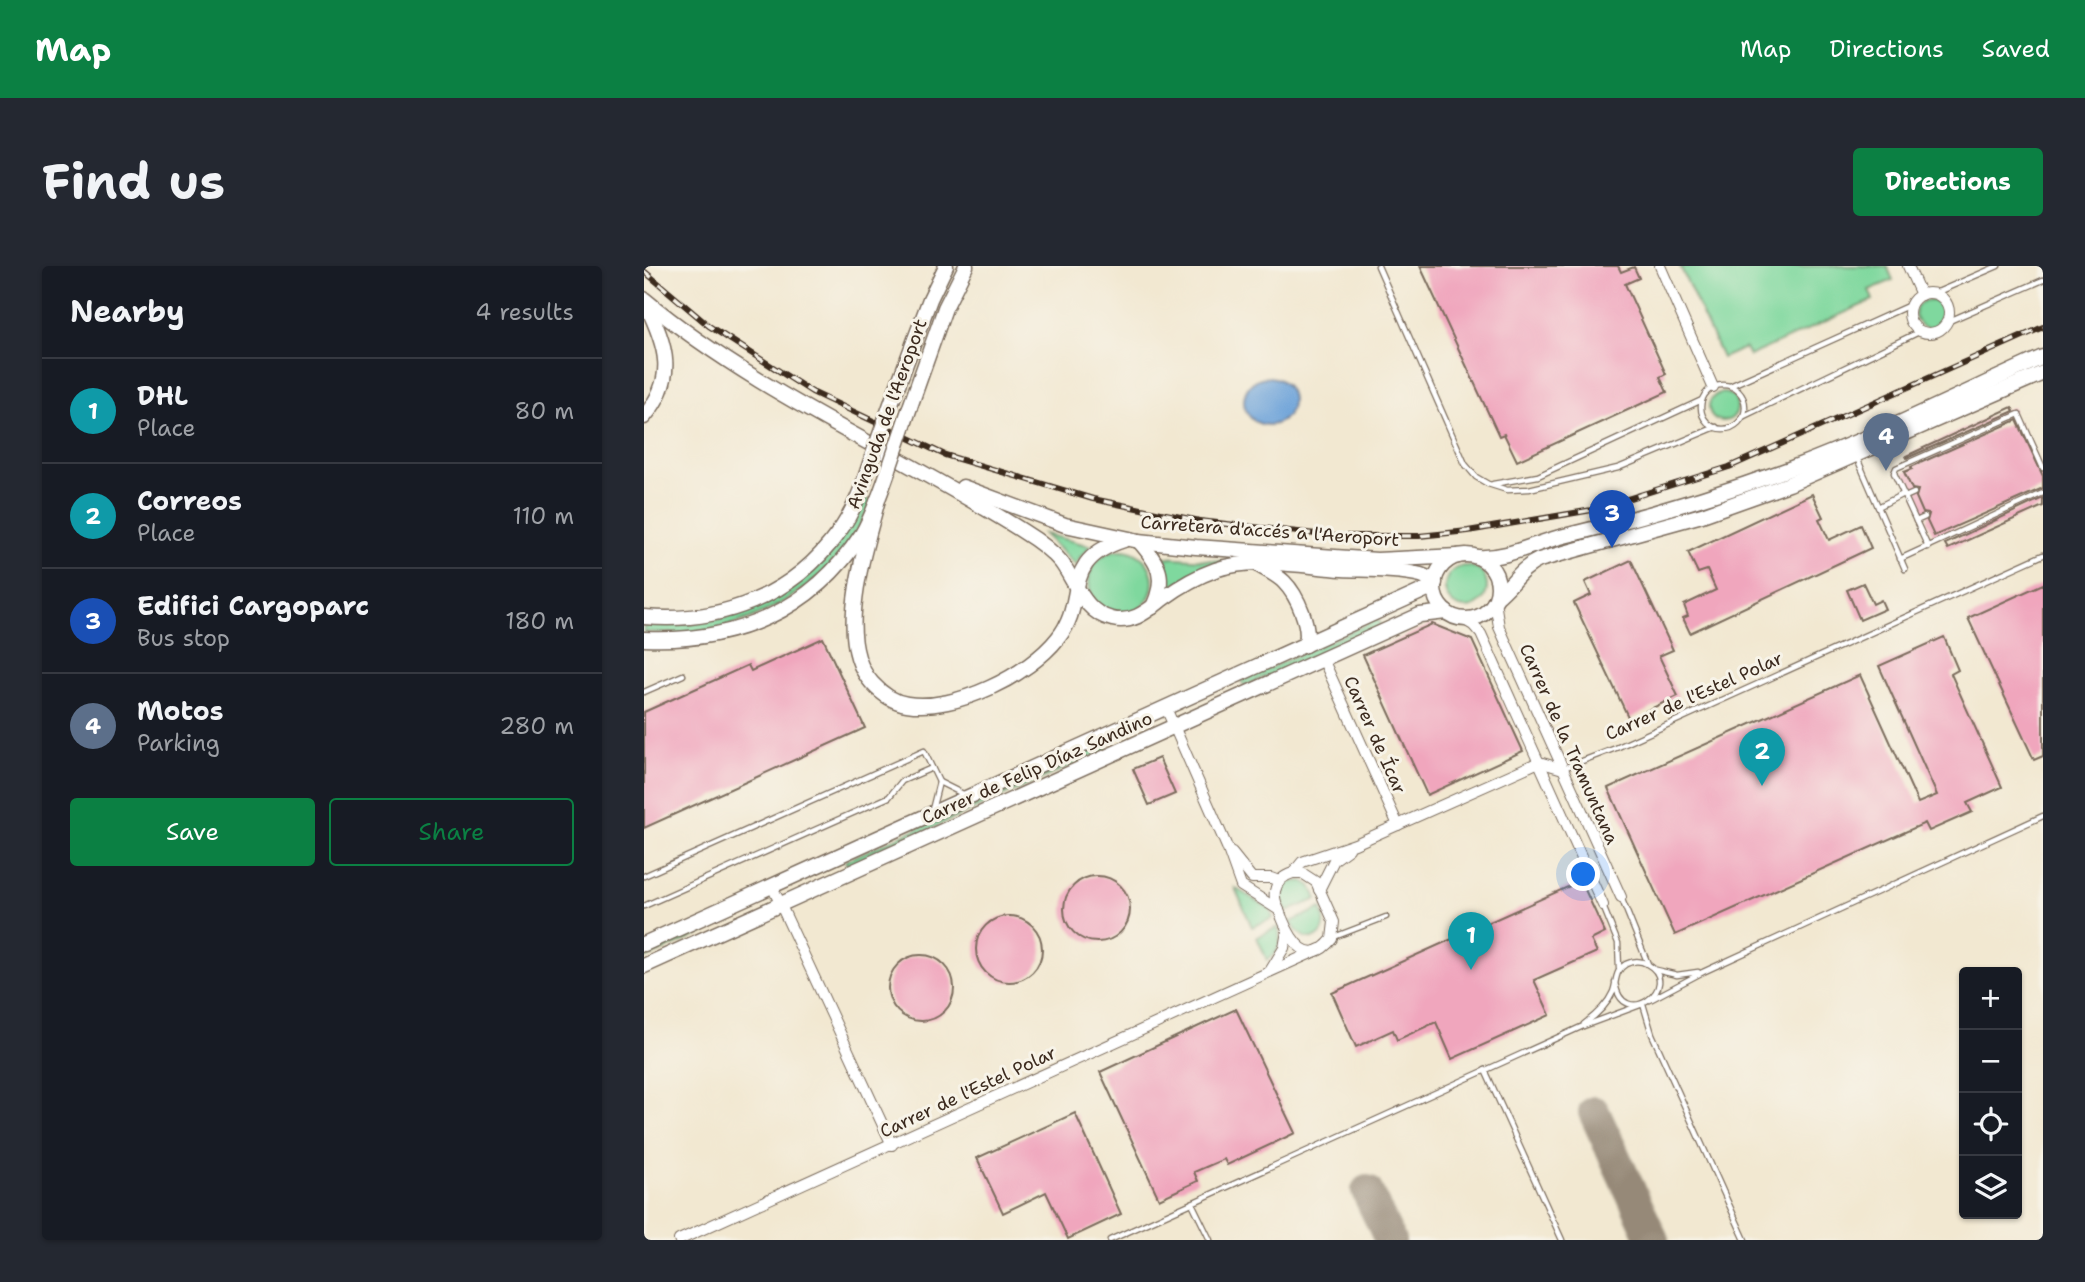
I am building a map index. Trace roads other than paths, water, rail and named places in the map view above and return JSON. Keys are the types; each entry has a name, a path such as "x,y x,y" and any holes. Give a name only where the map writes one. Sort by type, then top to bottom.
{"main road":[{"name":"Avinguda de l'Aeroport","path":"644,617 685,618 720,613 750,603 787,583 815,560 838,533 856,500 930,299 946,266"},
{"name":"Avinguda de l'Aeroport","path":"644,639 677,640 719,635 758,623 810,592 840,562 862,534 878,499 945,308 966,266"},
{"path":"644,300 663,340 666,363 657,400 644,417"},
{"name":"Carretera d'accés a l'Aeroport","path":"644,300 743,372 825,420 923,471 1038,542 1058,558 1076,587 1099,614 1115,620 1132,619 1213,570 1228,566 1255,564 1400,572 1427,577 1435,585"},
{"path":"2043,358 1853,450 1789,485 1702,515 1539,560 1526,567 1482,615 1463,619 1446,612 1436,598 1435,585 1441,568 1458,556 1491,558 1510,555 1555,538 1653,513 1853,450 2043,373"},
{"name":"Carretera d'accés a l'Aeroport","path":"923,471 1038,516 1133,540 1377,560 1409,561 1458,556"},
{"path":"878,499 856,596 854,638 869,680 877,689 897,701 928,705 954,700 1002,682 1024,669 1049,649 1065,629 1076,587 1087,561 1105,547 1133,540 1155,561 1161,577 1160,591 1152,608"},
{"path":"1477,558 1494,572 1498,585 1496,599"},
{"path":"1255,564 1278,577 1294,596 1307,633 1304,645"},
{"name":"Carrer de Felip Díaz Sandino","path":"644,943 1435,585"},
{"name":"Carrer de Felip Díaz Sandino","path":"644,966 1420,615 1446,612"}],"street":[{"path":"1660,266 1713,387"},
{"path":"1908,266 1921,295"},
{"path":"1933,293 1944,299 1949,316 1944,327 1933,333 1921,331 1912,322 1910,310 1921,295 1933,293"},
{"name":"Carrer de la Tramuntana","path":"1496,599 1499,627 1621,897"},
{"name":"Carrer de la Tramuntana","path":"1463,619 1473,625 1480,634 1603,905"},
{"name":"Carrer de Ícar","path":"1323,659 1398,825"},
{"path":"1166,708 1227,847 1241,886 1279,910"},
{"path":"1293,873 1310,876 1334,922 1332,939 1320,949 1309,951 1299,948 1292,941 1275,899 1279,881 1293,873 1302,862 1355,844 1539,762 1563,769"},
{"path":"1319,890 1334,860 1355,844"},
{"path":"1227,847 1252,878 1279,881"},
{"path":"772,886 892,1145"},
{"path":"1270,971 1284,948 1287,930"},
{"name":"Carrer de l'Estel Polar","path":"679,1240 1320,949"}],"lane":[{"path":"1378,266 1465,464 1476,477 1507,490 1529,489 1581,479 1618,468 1716,427 1734,426 1742,417 1921,331"},
{"path":"1933,293 1997,266"},
{"path":"1947,322 2043,280"},
{"path":"1730,386 1912,304"},
{"path":"1488,484 1538,476 1702,400 1713,387 1719,385 1737,390 1745,402 1742,417"},
{"path":"1702,400 1705,419 1716,427"},
{"path":"1928,547 1894,473 1896,468 2019,414 2041,467"},
{"path":"1853,450 1905,569"},
{"path":"1878,507 1914,493"},
{"path":"1900,559 2043,493"},
{"path":"1916,521 1925,517"},
{"name":"Carrer de l'Estel Polar","path":"1563,769 1616,748 2043,555"},
{"path":"645,689 683,675"},
{"path":"644,876 924,751 939,782 954,791 971,796"},
{"path":"644,906 889,797 902,780 932,768"},
{"path":"930,815 939,782"},
{"path":"1110,1240 1581,1027 1643,1004 1703,972 2043,816"},
{"path":"1621,897 1658,982 1655,994 1650,1000"},
{"path":"1581,1027 1598,1014 1613,992 1620,963 1618,943 1603,905"},
{"path":"1332,939 1386,917"},
{"path":"1618,972 1622,966 1635,961 1648,964"},
{"path":"1654,970 1677,975 1703,972"},
{"path":"1615,982 1618,994 1623,1000 1643,1004"},
{"path":"1643,1004 1652,1034 1745,1240"},
{"path":"1485,1070 1562,1240"},
{"path":"1192,1203 1210,1240"}],"water":[{"path":"1268,377 1285,384 1292,401 1285,418 1268,425 1251,418 1244,401 1251,384"}],"railway":[{"path":"644,271 709,326 812,392 945,455 1093,499 1200,521 1334,536 1419,536 1468,531 1592,510 1729,467 2043,327"}],"place":[{"name":"Motos","path":"1886,471"},
{"name":"Edifici Cargoparc","path":"1612,548"},
{"name":"Correos","path":"1762,786"},
{"name":"DHL","path":"1471,970"}]}
